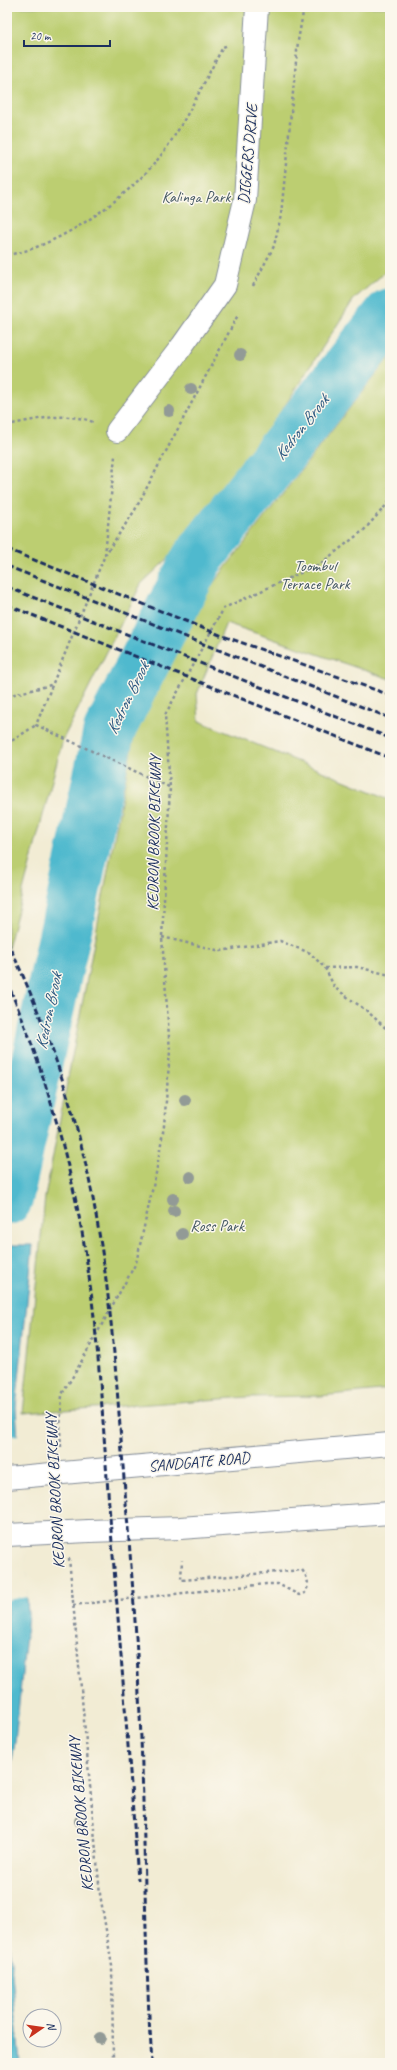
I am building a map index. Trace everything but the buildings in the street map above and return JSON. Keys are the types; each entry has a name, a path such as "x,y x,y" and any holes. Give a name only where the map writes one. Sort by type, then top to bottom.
{"main road":[{"name":"DIGGERS DRIVE","path":"117,431 182,346 225,285 245,200 257,7"},
{"name":"SANDGATE ROAD","path":"7,1478 390,1444"},
{"path":"7,1535 196,1527 390,1513"}],"path":[{"path":"7,255 21,253 78,228 130,190 167,148 223,47 239,42 255,42"},
{"path":"7,425 46,418 81,417 117,431 105,556 51,685 36,725 7,744"},
{"name":"KEDRON BROOK BIKEWAY","path":"61,1454 60,1430 62,1394 136,1263 156,1173 164,1126 170,1051 162,937 170,788 165,715 224,608 320,564 364,530 390,502"},
{"path":"7,696 51,685"},
{"path":"36,725 170,788"},
{"path":"162,937 221,951 280,941 310,953 325,968 335,988 366,1011 390,1032"},
{"path":"325,968 357,968 390,976"},
{"name":"KEDRON BROOK BIKEWAY","path":"69,1556 100,1894 112,1966 113,2063"},
{"path":"73,1605 266,1584 278,1584 299,1595 305,1593 308,1587 308,1578 302,1570 181,1580 182,1560"}],"green space":[{"name":"Kalinga Park","path":"7,7 390,7 390,268 354,299 214,515 141,584 63,739 7,952"},
{"name":"Ross Park","path":"390,356 390,679 226,623 197,694 199,721 390,799 390,1389 320,1396 248,1397 23,1413 45,1197 134,735 201,599"}],"water":[{"path":"7,1245 33,1245 16,1407 28,1615 15,1742 7,1792"},
{"path":"7,1917 20,2063 7,2063"}],"pier":[{"path":"19,1435 28,1597 7,1600 7,1436"}],"waterway":[{"name":"Kedron Brook","path":"7,1199 109,731 197,559 390,314"}],"railway":[{"path":"7,549 220,635 390,695"},
{"path":"7,566 390,718"},
{"path":"7,587 390,738"},
{"path":"7,605 390,758"},
{"path":"7,941 38,1011 64,1083 84,1157 104,1262 116,1378 136,1638 144,1822 150,2036"},
{"path":"7,982 20,1012 52,1105 76,1200 92,1300 99,1368 138,1880"},
{"path":"150,2031 152,2063"}],"park label":[{"name":"Toombul Terrace Park","path":"315,574"}]}
